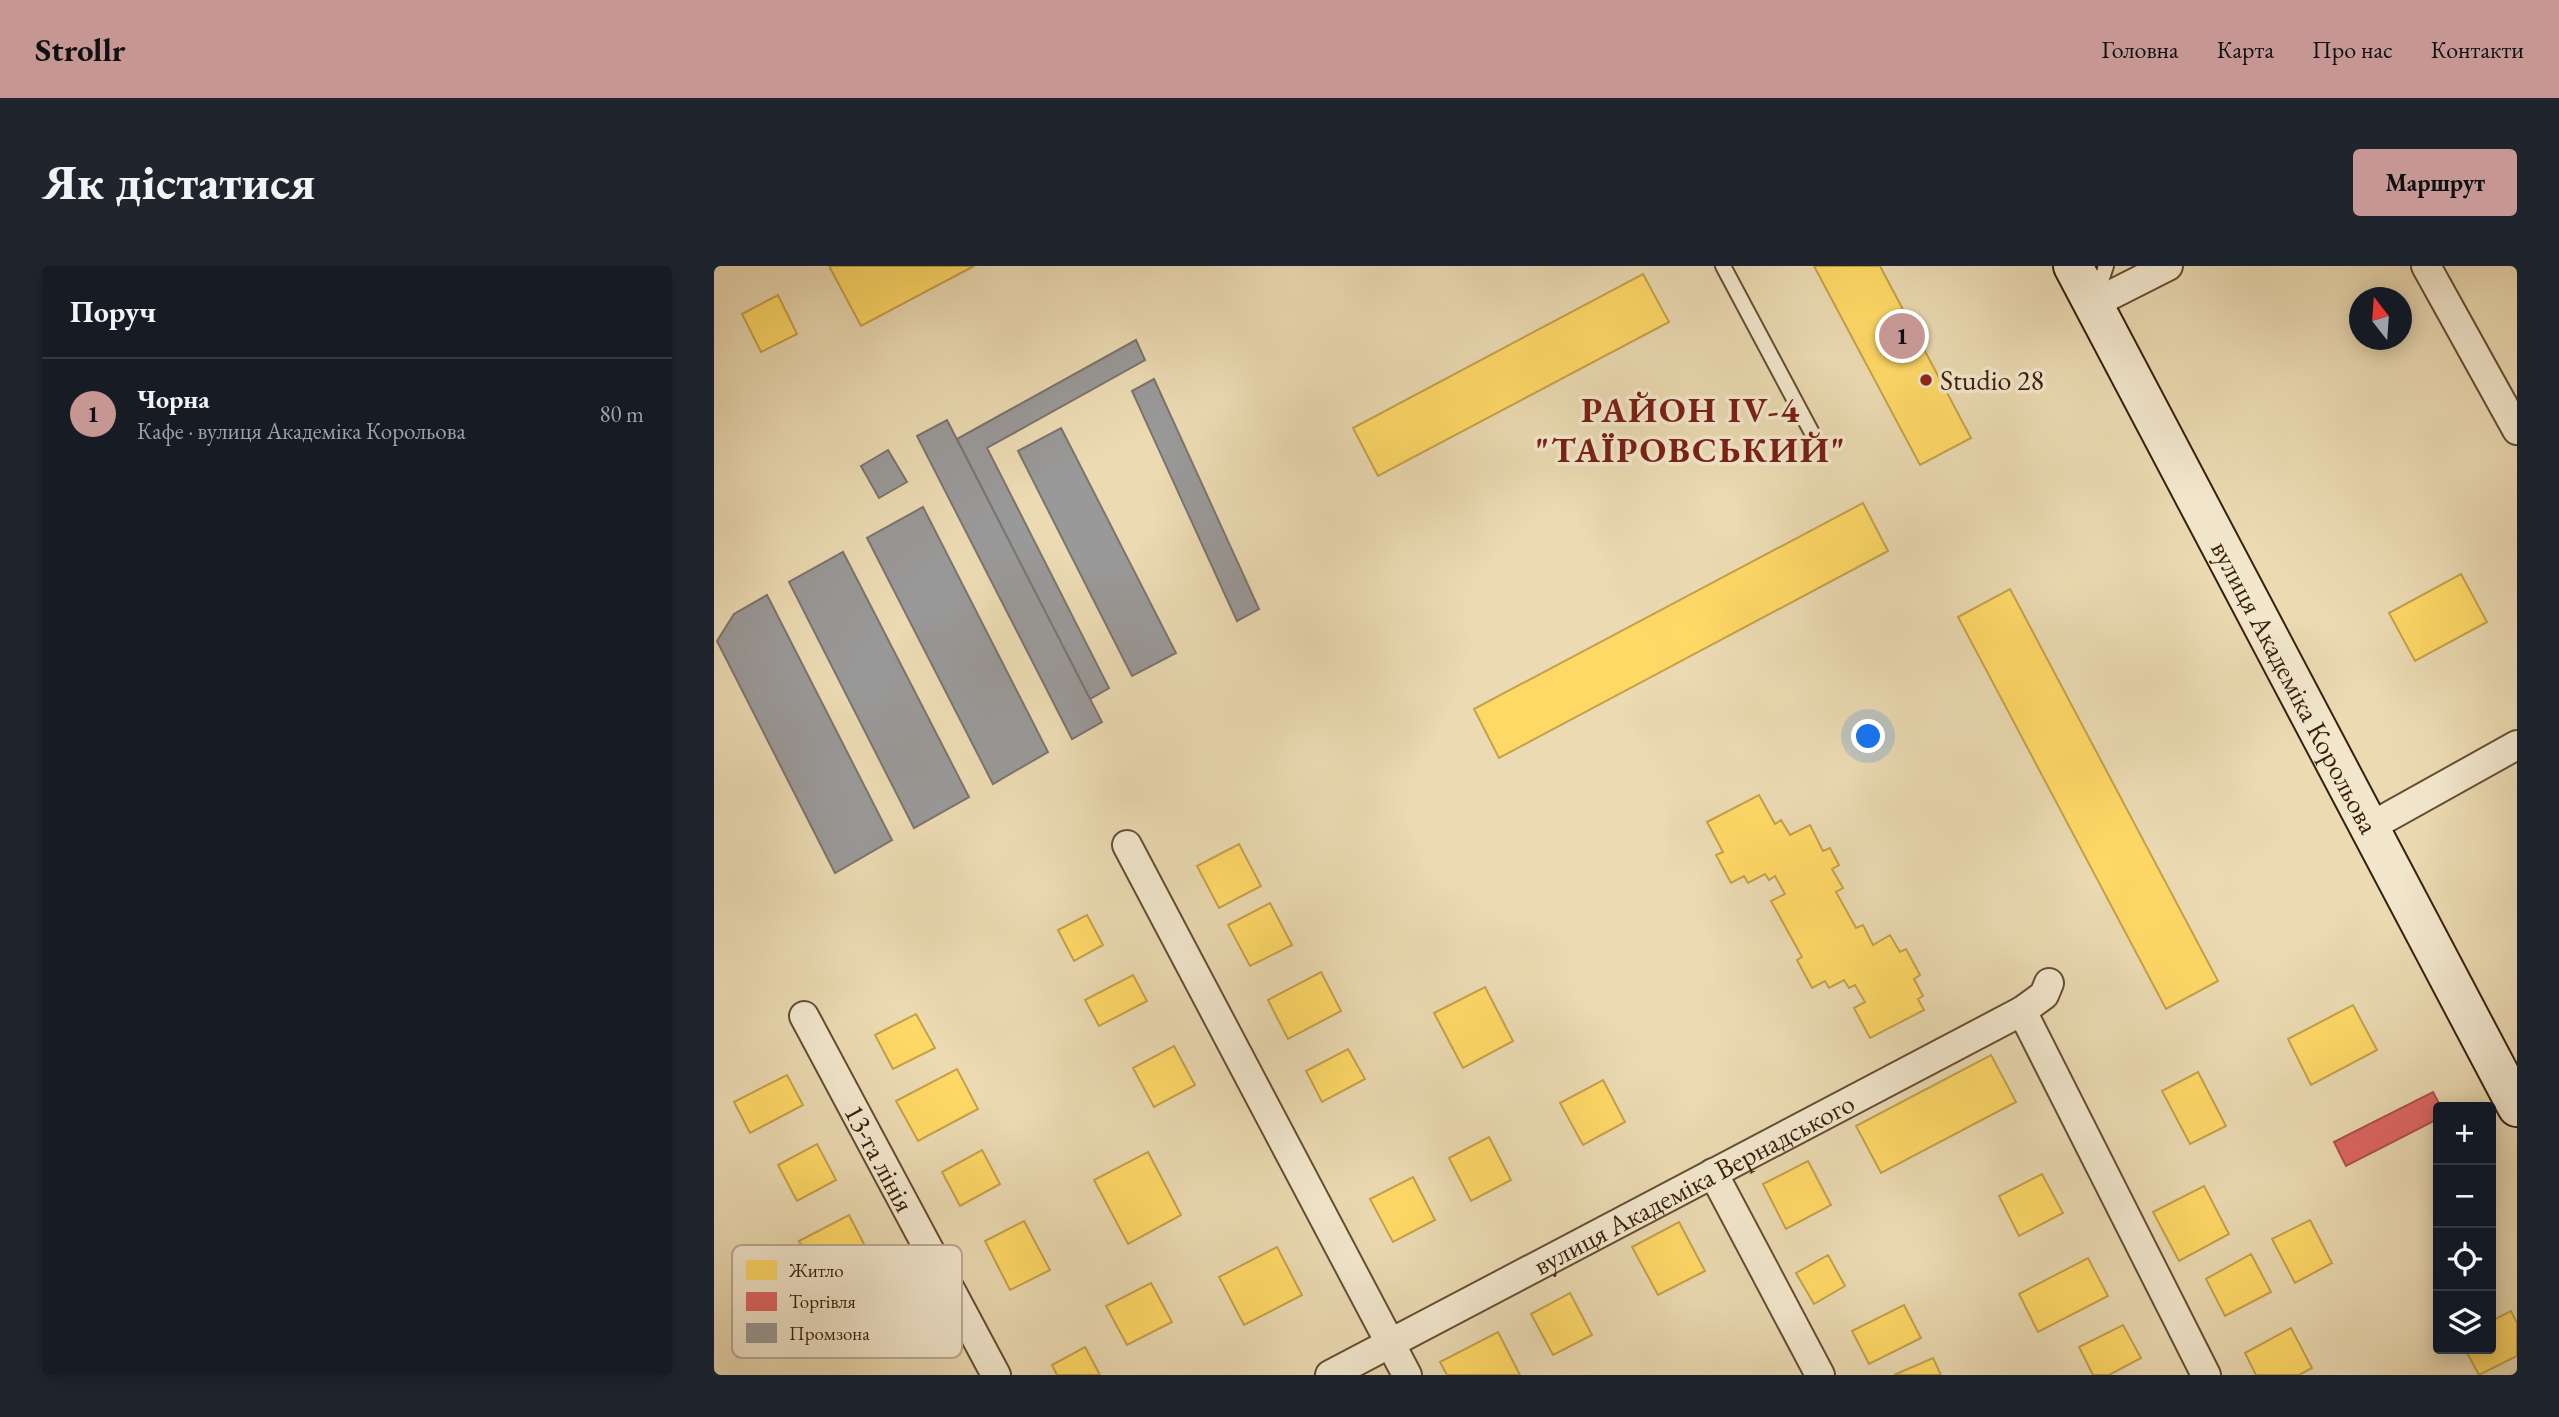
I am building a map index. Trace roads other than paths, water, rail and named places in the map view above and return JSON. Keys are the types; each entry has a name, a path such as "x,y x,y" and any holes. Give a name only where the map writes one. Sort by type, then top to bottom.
{"main road":[{"name":"вулиця Академіка Корольова","path":"2073,266 2368,828 2504,1071 2517,1107"}],"street":[{"path":"2093,304 2168,266"},
{"path":"2426,266 2517,430"},
{"path":"2368,828 2517,745"},
{"path":"1127,845 1407,1375"},
{"name":"вулиця Академіка Вернадського","path":"1330,1375 2022,1011 2044,995 2049,983"},
{"path":"2022,1011 2206,1375"},
{"name":"13-та лінія","path":"804,1016 926,1245"},
{"path":"1713,1173 1820,1375"},
{"name":"13-та лінія","path":"962,1311 996,1375"}],"lane":[{"path":"1723,266 1811,431"},
{"path":"2093,304 2106,266"}],"place":[{"name":"Чорна","path":"1902,336"},
{"name":"Studio 28","path":"1926,380"}],"district":[{"name":"РАЙОН IV-4 \"ТАЇРОВСЬКИЙ\"","path":"1691,429"}]}
